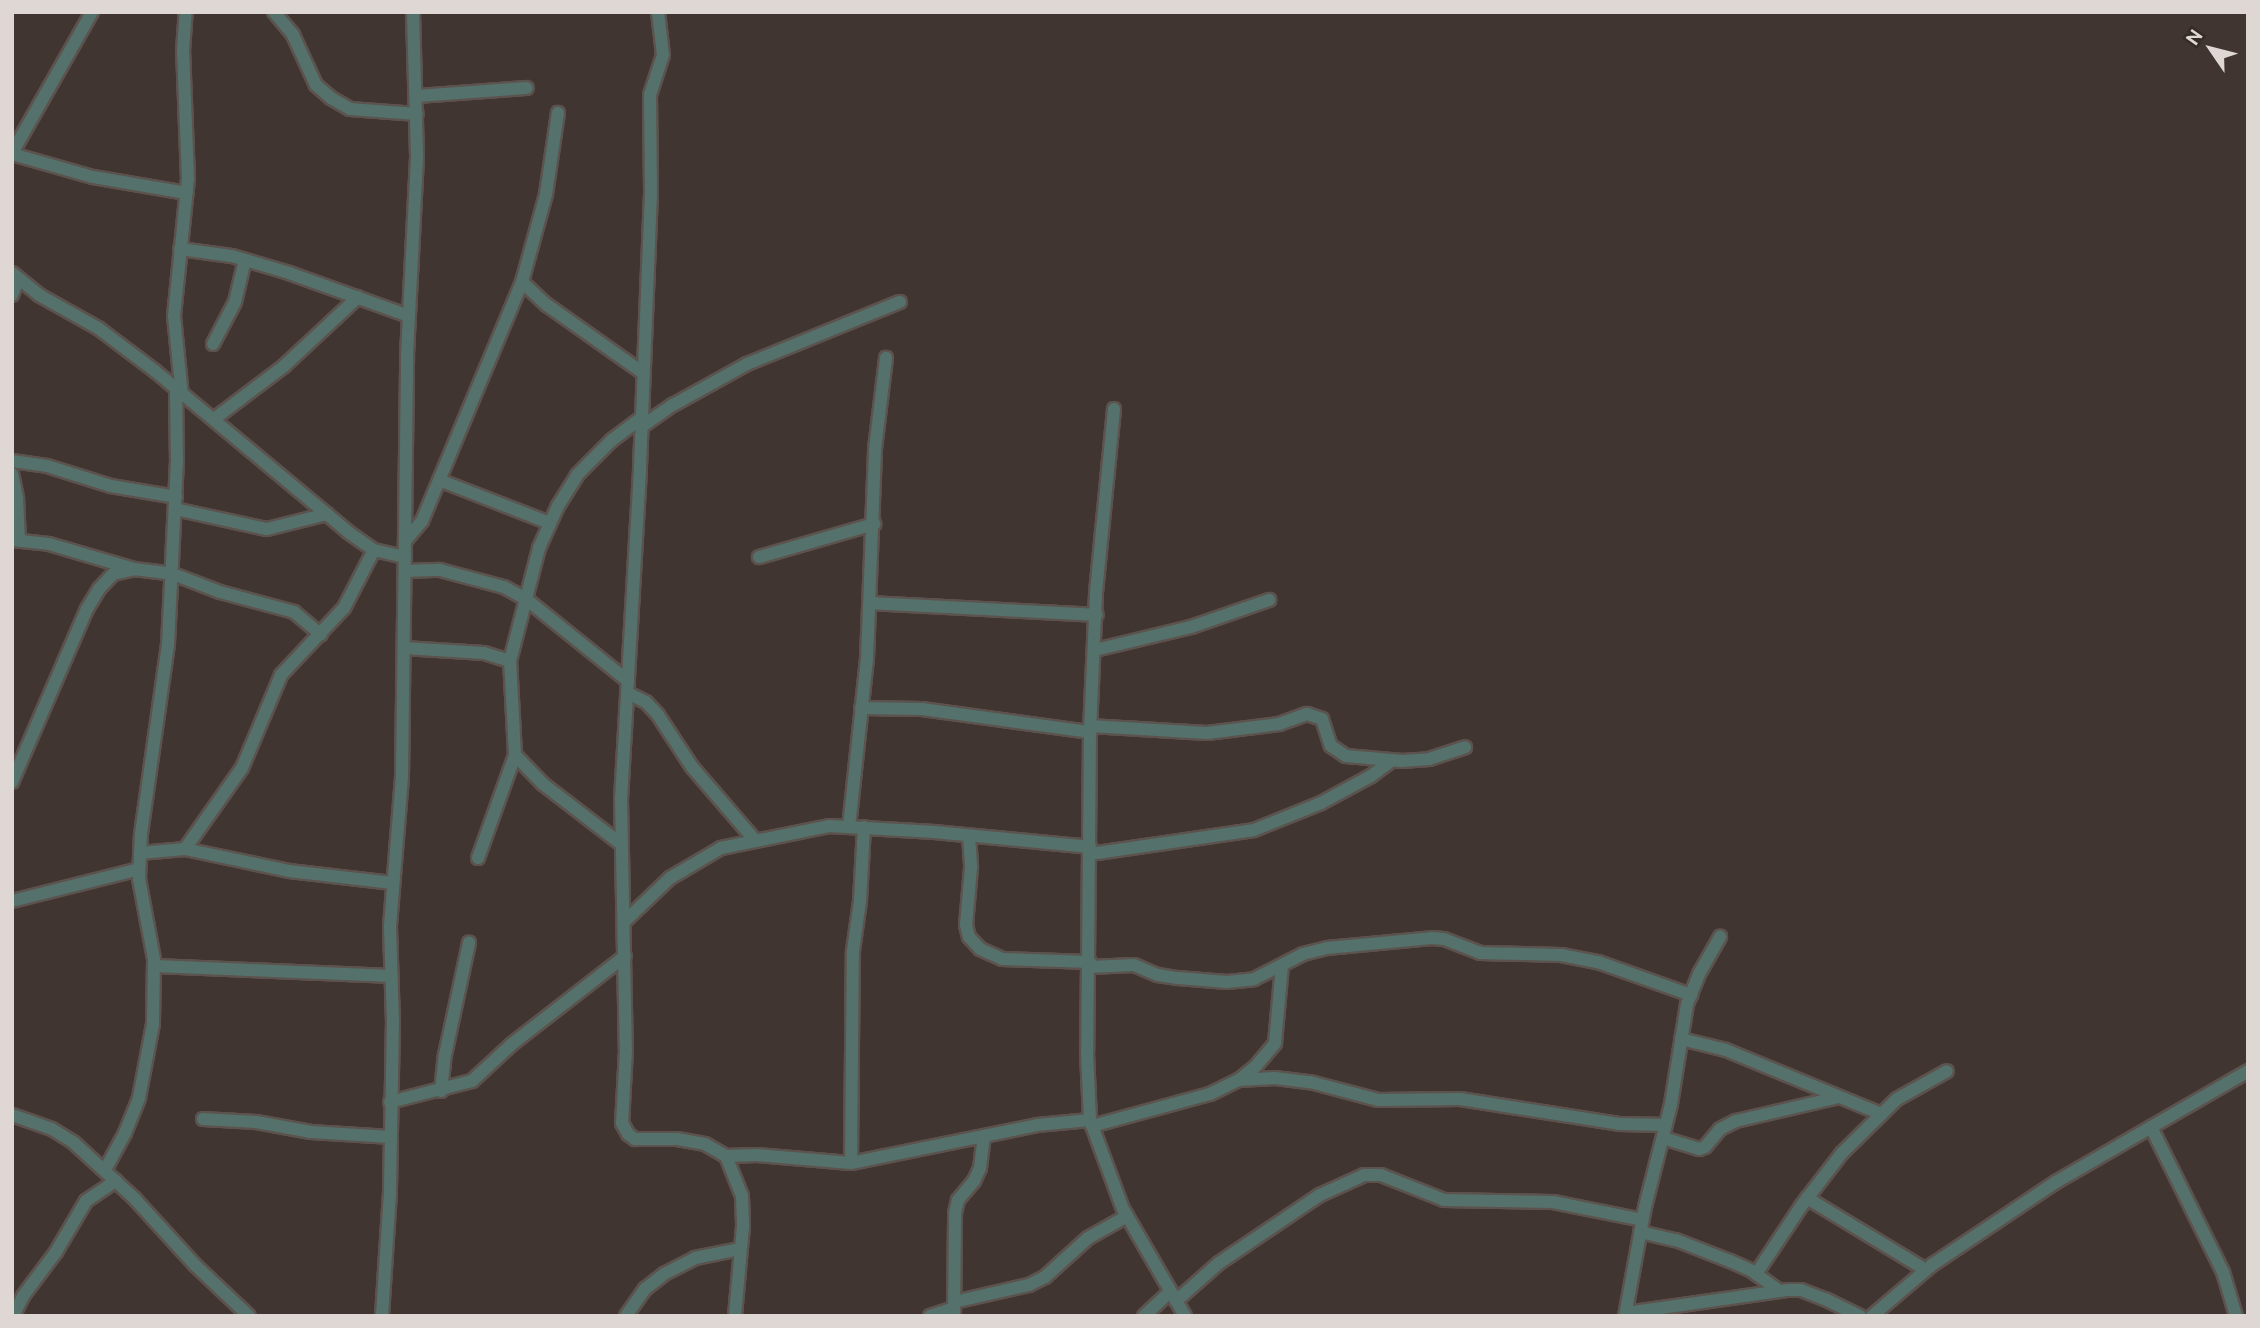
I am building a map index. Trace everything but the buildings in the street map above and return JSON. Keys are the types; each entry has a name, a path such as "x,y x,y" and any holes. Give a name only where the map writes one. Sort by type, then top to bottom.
{"street":[{"path":"92,12 12,153 93,177 187,193"},
{"path":"105,1170 125,1133 139,1098 153,1024 155,966 139,869 168,644 173,574 179,393 174,316 187,193 183,51 186,12"},
{"path":"274,12 293,35 316,85 331,98 350,109 417,114"},
{"path":"382,1316 391,1137 392,883 402,777 409,316 417,114 413,12"},
{"path":"658,12 663,55 650,95 651,193 621,798 625,956 624,1130 641,1140 677,1139 705,1144 726,1156 757,1155 851,1163 1037,1125 1091,1123 1210,1094 1239,1080 1268,1054 1275,1043 1282,966"},
{"path":"417,96 527,88"},
{"path":"406,540 422,521 522,282 546,194 558,113"},
{"path":"180,248 246,260 409,316"},
{"path":"213,344 235,302 246,260"},
{"path":"12,295 15,276 39,295 98,328 374,550 405,556"},
{"path":"522,282 548,305 643,373"},
{"path":"214,419 284,366 358,297"},
{"path":"478,858 515,755 510,661 539,548 577,475 612,440 747,365 900,302"},
{"path":"849,827 870,603 876,436 886,358"},
{"path":"1114,410 1096,594 1090,729 1090,965 1087,1041 1091,1123 1102,1159 1127,1216 1185,1316"},
{"path":"12,460 47,466 267,529 327,514"},
{"path":"12,474 17,498 15,540 49,544 134,569 173,574 220,592 293,612 321,635"},
{"path":"439,480 550,523"},
{"path":"759,557 874,524"},
{"path":"185,849 242,768 281,675 344,608 374,550"},
{"path":"12,782 87,609 99,589 113,574 134,569"},
{"path":"405,571 440,570 469,575 504,587 526,599 646,702 658,715 692,767 754,839"},
{"path":"1095,650 1191,627 1269,600"},
{"path":"870,603 1097,615"},
{"path":"404,648 484,653 510,661"},
{"path":"861,708 922,709 1090,729 1208,733 1252,729 1279,724 1297,717 1316,715 1327,727 1335,751 1392,760 1429,759 1465,747"},
{"path":"515,755 543,784 621,844"},
{"path":"624,922 670,878 721,848 754,839 829,826 864,827 969,836 1090,851 1254,830 1321,803 1371,776 1392,760"},
{"path":"851,1163 853,951 860,901 864,827"},
{"path":"969,836 971,868 966,925 969,937 980,949 1002,959 1134,965 1158,975 1227,982 1254,979 1303,954 1327,948 1444,939 1480,953 1561,955 1598,962 1691,995"},
{"path":"140,853 185,849 289,871 392,883"},
{"path":"12,901 139,869"},
{"path":"1720,937 1699,974 1691,995 1666,1125 1641,1226 1625,1314 1801,1290 1860,1316"},
{"path":"441,1091 445,1055 469,943"},
{"path":"390,1102 472,1082 528,1030 625,956"},
{"path":"155,966 391,976"},
{"path":"1681,1039 1726,1050 1881,1114"},
{"path":"1872,1316 1926,1270 2056,1182 2248,1071"},
{"path":"1756,1274 1807,1198 1842,1153 1897,1099 1947,1072"},
{"path":"1239,1080 1275,1078 1310,1082 1378,1100 1460,1099 1619,1124 1666,1125"},
{"path":"1663,1138 1699,1149 1705,1147 1720,1129 1736,1121 1839,1097"},
{"path":"12,1115 52,1129 105,1170 195,1265 249,1316"},
{"path":"203,1119 256,1122 311,1132 391,1137"},
{"path":"2151,1127 2223,1272 2236,1316"},
{"path":"954,1309 955,1213 958,1200 974,1181 980,1168 984,1137"},
{"path":"726,1156 741,1196 735,1316"},
{"path":"1144,1316 1310,1202 1364,1175 1381,1175 1444,1200 1543,1201 1641,1226 1756,1274 1780,1291"},
{"path":"13,1316 23,1296 56,1252 86,1201 116,1181"},
{"path":"1807,1198 1926,1270"},
{"path":"930,1316 1029,1285 1045,1277 1088,1238 1127,1216"},
{"path":"626,1316 645,1289 664,1274 695,1258 740,1249"}]}
